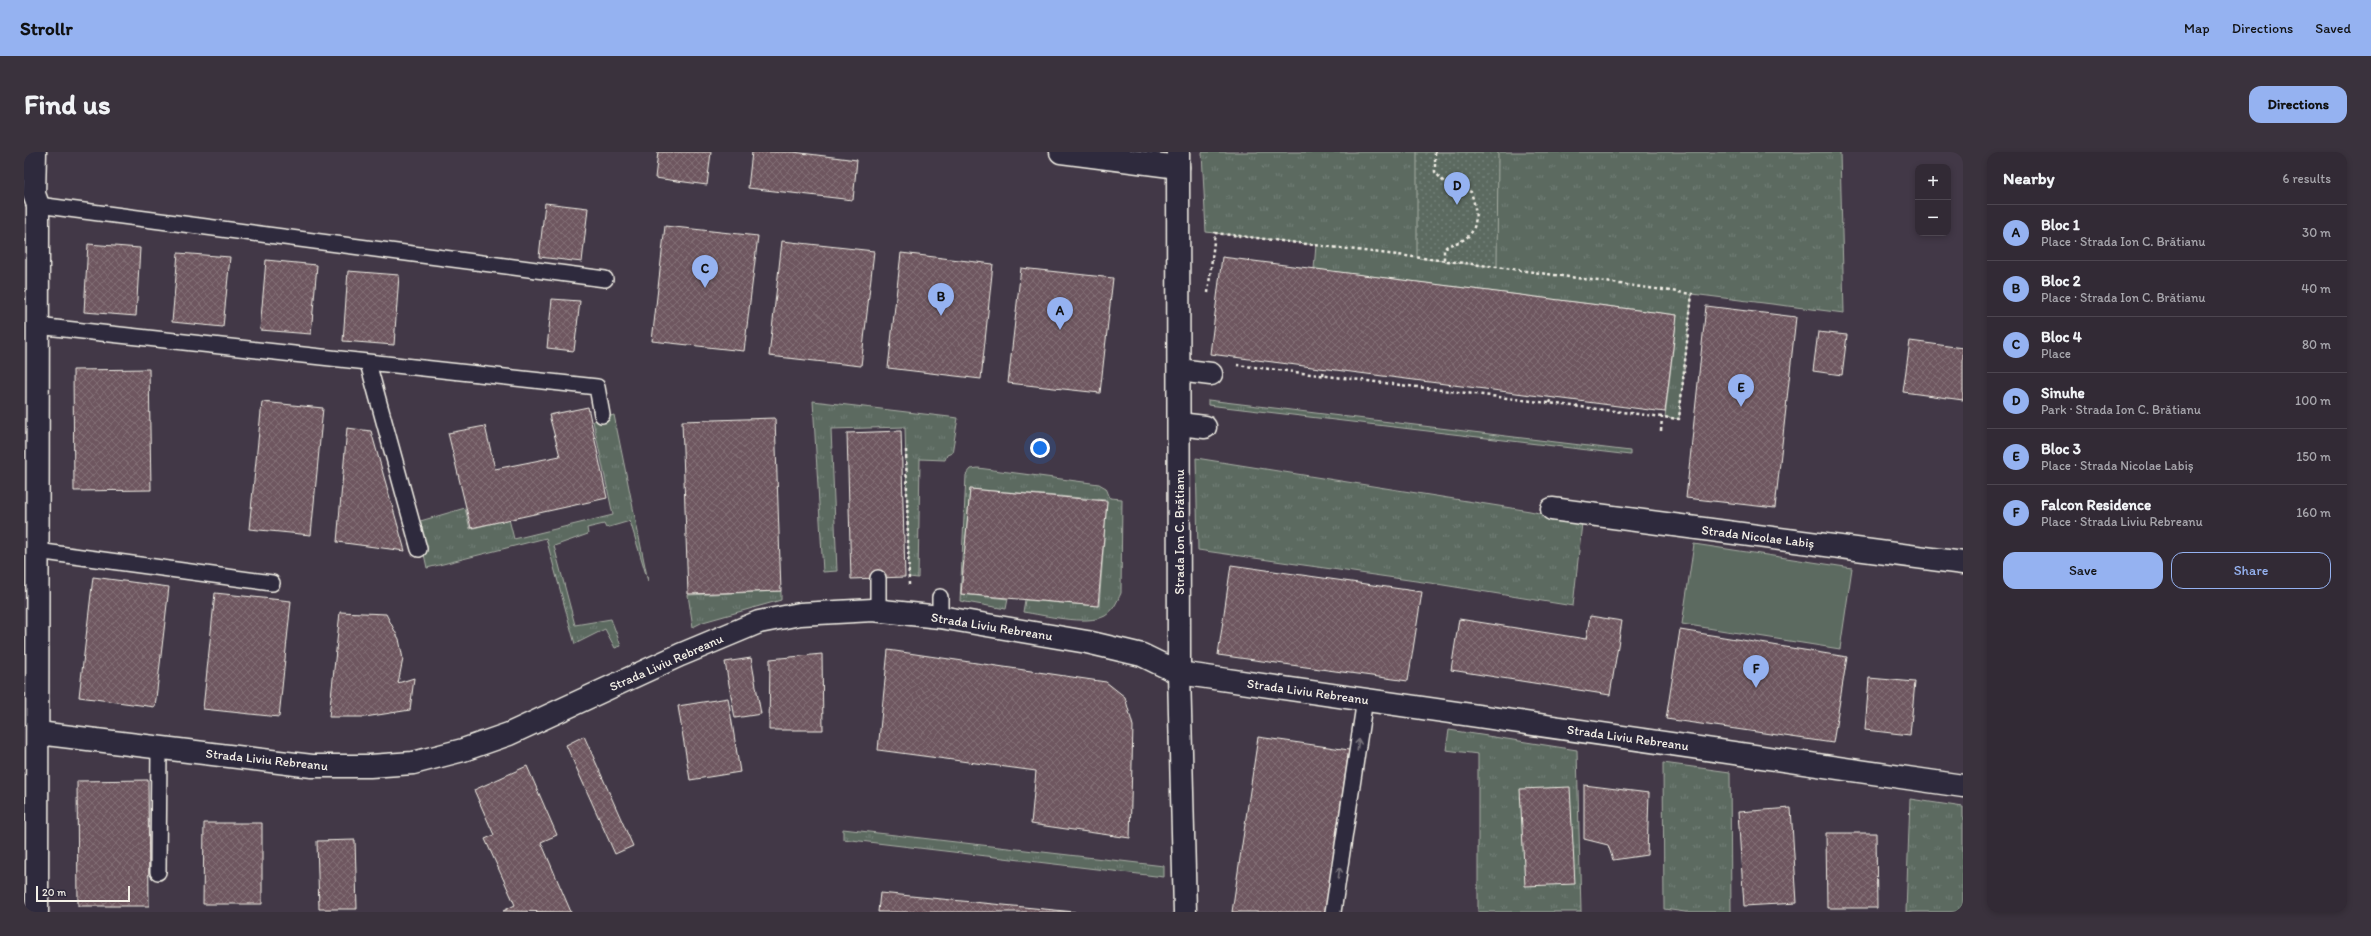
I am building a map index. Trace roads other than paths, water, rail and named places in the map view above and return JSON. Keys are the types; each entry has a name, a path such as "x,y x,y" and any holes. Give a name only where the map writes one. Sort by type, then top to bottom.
{"street":[{"path":"35,152 34,194 38,206 37,326 31,400 31,460 37,550 38,733 30,843 37,912"},
{"path":"1061,152 1178,160"},
{"name":"Strada Ion C. Brătianu","path":"1178,160 1179,673 1185,912"},
{"path":"1179,370 1211,374"},
{"path":"1178,424 1205,427"},
{"name":"Strada Nicolae Labiș","path":"1552,509 1963,563"},
{"name":"Strada Liviu Rebreanu","path":"38,733 312,766 370,766 413,763 463,750 509,734 680,655 759,622 800,614 940,607 1142,656 1179,673 1963,786"}],"lane":[{"path":"38,206 605,279"},
{"path":"37,326 597,387 602,416"},
{"path":"368,363 419,549"},
{"path":"37,550 272,584"},
{"path":"878,578 878,611"},
{"path":"1333,912 1365,699"},
{"path":"158,872 159,747"}],"place":[{"name":"Sinuhe","path":"1457,205"},
{"name":"Bloc 4","path":"705,288"},
{"name":"Bloc 2","path":"941,316"},
{"name":"Bloc 1","path":"1060,330"},
{"name":"Bloc 3","path":"1741,407"},
{"name":"Falcon Residence","path":"1756,688"}]}
